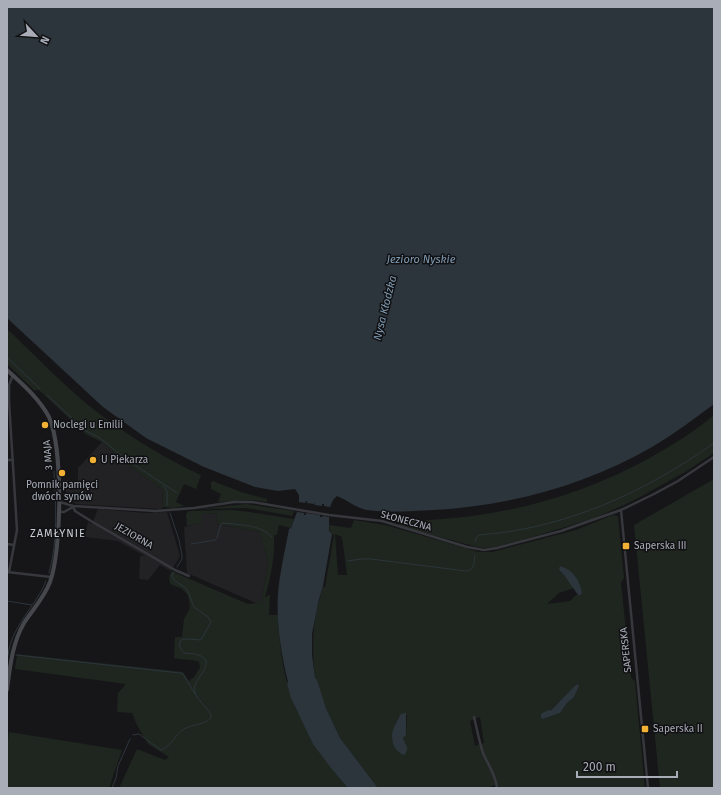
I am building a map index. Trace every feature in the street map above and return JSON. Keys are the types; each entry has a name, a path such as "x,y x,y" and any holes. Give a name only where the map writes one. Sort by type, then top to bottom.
{"street":[{"name":"3 MAJA","path":"7,370 38,401 48,417 53,429 57,447 59,502 57,546 52,577 42,599 24,624 17,639 12,654 7,690"},
{"path":"13,375 9,385 9,426 13,460 17,530 8,572 52,577"},
{"name":"SŁONECZNA","path":"59,502 73,506 169,510 234,502 252,502 329,515 382,521 467,547 484,550 562,531 621,510 660,490 714,457"},
{"path":"7,460 13,460"},
{"name":"SŁONECZNA","path":"59,512 64,512 73,506"},
{"name":"JEZIORNA","path":"73,506 75,511 91,521 175,570 189,576"},
{"name":"SAPERSKA","path":"621,510 648,788"},
{"path":"7,544 14,545"},
{"path":"474,717 479,739 496,781 497,788"}],"shaded area":[{"path":"7,329 62,382 97,412 122,430 174,462 201,475 196,489 184,484 176,502 184,506 174,508 162,507 163,490 127,464 102,442 87,435 39,390 34,390 7,364"},
{"path":"714,415 714,453 685,472 642,496 592,519 496,547 485,548 400,526 398,523 400,521 466,517 497,512 559,497 618,474 648,459 682,438"},
{"path":"102,442 127,464 163,490 162,509 76,504 70,499 64,488 62,480 78,481 78,467"},
{"path":"714,479 714,788 660,788 634,525"},
{"path":"213,481 241,492 267,499 267,502 252,500 218,502 221,494 211,489 211,482"},
{"path":"246,504 294,511 292,516 247,508 199,509"},
{"path":"98,509 145,513 167,512 180,556 171,571 160,565 148,580 139,579 140,556 145,556 118,541 85,537 88,522 92,524"},
{"path":"231,510 294,519 291,528 279,525 277,535 274,535 272,566 265,597 270,595 269,615 278,615 283,664 292,700 297,711 348,788 119,788 137,749 165,760 169,757 148,744 132,713 117,712 118,693 126,684 15,669 17,654 183,672 189,681 195,676 200,667 199,662 174,658 175,637 182,637 184,619 190,608 188,595 182,589 170,584 169,578 171,571 248,604 256,603 262,600 268,561 259,532 218,524 216,513 202,514 202,523 187,526 186,514 189,511"},
{"path":"216,513 218,524 259,532 268,561 262,600 256,603 187,573 184,527 202,523 202,514"},
{"path":"613,515 618,516 624,578 621,583 631,678 635,681 645,788 499,788 499,786 495,785 487,788 378,788 340,738 326,708 315,678 313,643 315,621 323,587 325,587 334,535 330,533 329,525 351,528 354,520 385,525 479,552 492,552 576,530","holes":["335,534 342,537 347,575 338,575","559,569 579,582 582,595 580,596 577,594 570,601 547,604 559,593 574,588","579,683 579,686 574,697 567,703 560,713 543,719 554,706 575,688 576,684","407,715 406,735 403,738 407,747 406,753 398,752 392,739 394,726 399,717","480,717 484,743 475,746 470,721"]},
{"path":"9,732 122,750 109,788 7,788 7,748"}],"water":[{"name":"Jezioro Nyskie","path":"7,7 714,7 714,404 676,432 652,447 601,472 574,483 519,498 490,504 433,510 392,512 367,510 359,508 337,496 333,500 330,507 324,506 324,504 322,504 322,506 315,505 314,502 314,504 307,503 307,501 305,503 299,502 299,495 295,489 278,491 255,487 204,467 146,438 103,407 7,318"},
{"path":"297,512 304,513 304,515 306,515 306,513 320,515 320,517 329,517 329,531 332,534 323,586 312,634 312,655 315,678 326,708 340,738 378,788 348,788 313,744 291,698 287,684 288,682 280,638 278,593 289,529 291,528"},
{"path":"560,566 569,570 578,580 582,593 580,596 560,571"},
{"path":"578,683 579,686 574,697 567,703 560,713 543,719 541,718 541,714 551,710"},
{"path":"406,713 406,735 403,738 407,751 404,755 395,748 392,734 394,726 400,715"}],"waterway":[{"path":"7,357 40,389"},
{"path":"47,395 86,431 100,438 127,460 177,493"},
{"path":"475,542 479,535 542,525 603,505 661,477 714,443"},
{"path":"49,573 55,536 56,509 54,471"},
{"path":"164,486 167,491 167,505"},
{"path":"170,513 179,540 182,555 182,559 177,567"},
{"path":"191,544 215,540 221,524 223,523 255,527 272,537"},
{"path":"348,561 371,559 466,571 473,567 475,555"},
{"path":"133,735 139,734 161,750 168,746 184,729 205,722 211,718 211,714 196,696 194,688 205,669 206,660 199,655 184,653 180,645 181,640 201,640 211,622 208,617 194,607 187,589 174,580 172,576 174,572"},
{"path":"7,662 10,645 15,633 40,594 46,581"},
{"path":"7,601 32,605"},
{"path":"16,655 180,673 183,674 195,694"},
{"path":"112,788 116,778 118,766 130,739"}],"place":[{"name":"Noclegi u Emilii","path":"45,425"},
{"name":"U Piekarza","path":"93,460"},
{"name":"Pomnik pamięci dwóch synów","path":"62,473"},
{"name":"Saperska III","path":"626,546"},
{"name":"Saperska II","path":"645,729"}],"district":[{"name":"ZAMŁYNIE","path":"58,533"}],"water label":[{"name":"Nysa Kłodzka","path":"385,308"}]}
